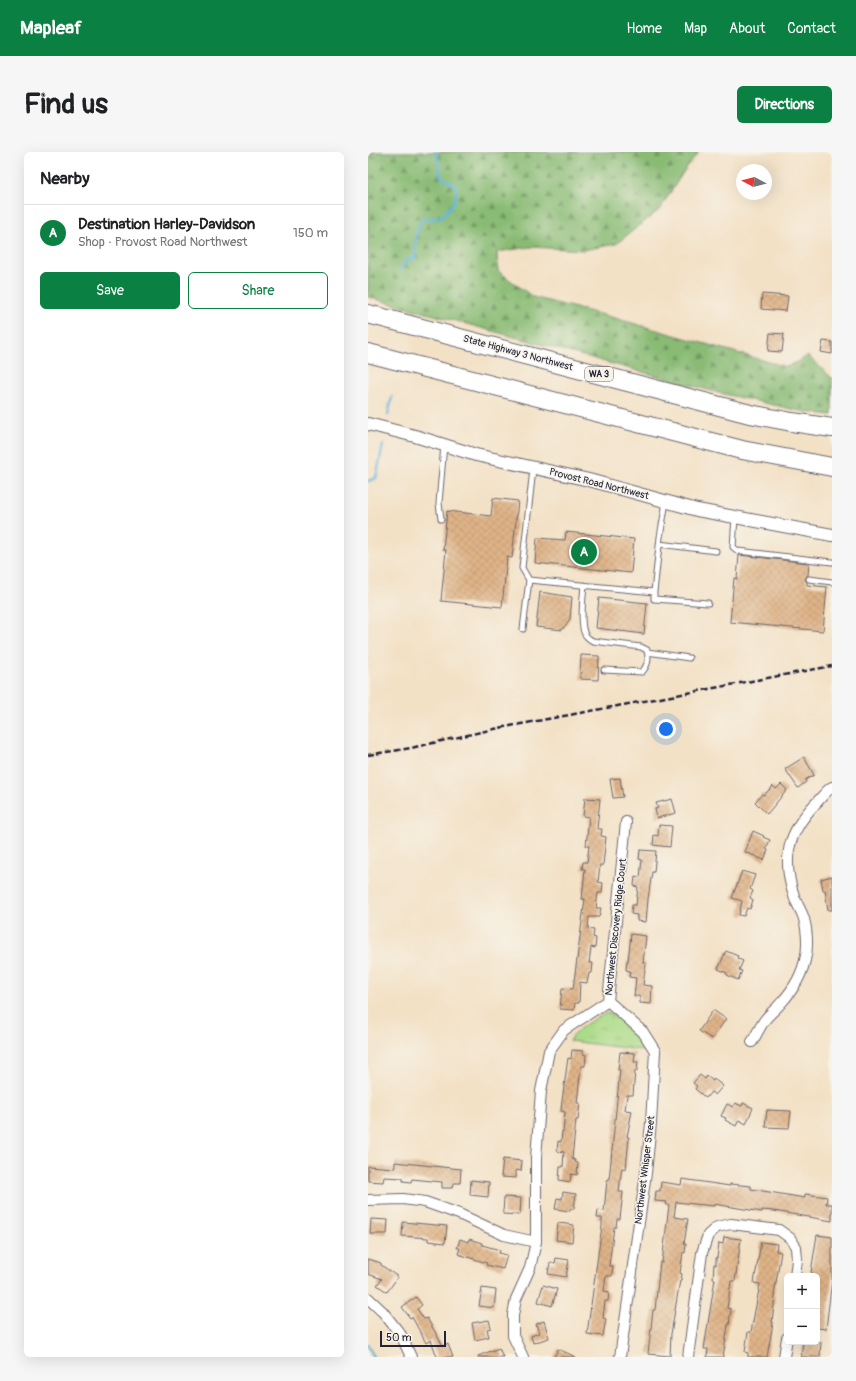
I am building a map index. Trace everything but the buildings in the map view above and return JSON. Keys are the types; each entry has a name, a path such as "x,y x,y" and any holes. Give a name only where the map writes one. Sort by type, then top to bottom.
{"highway":[{"name":"State Highway 3 Northwest","path":"368,314 750,414 832,428"},
{"path":"368,353 742,450 832,467"}],"street":[{"name":"Provost Road Northwest","path":"368,424 415,436 476,455 589,480 697,510 832,535"},
{"path":"752,1042 765,1020 796,984 803,969 807,953 807,938 804,919 795,899 791,882 788,868 788,855 791,838 802,820 832,787"},
{"name":"Northwest Discovery Ridge Court","path":"523,1357 513,1336 513,1314 516,1298 530,1268 536,1242 536,1158 541,1091 549,1051 564,1030 608,1001 626,822"},
{"name":"Northwest Whisper Street","path":"608,1001 643,1032 654,1051 651,1123 646,1173 620,1357"},
{"path":"368,1200 403,1199 425,1202 460,1214 504,1235 536,1242"},
{"path":"688,1357 702,1253 708,1235 717,1227 731,1224 779,1230 790,1238 796,1247 797,1260 795,1273"},
{"path":"368,1298 383,1312 401,1335 411,1357"},
{"path":"784,1357 786,1345"}],"lane":[{"path":"441,519 439,503 444,445"},
{"path":"523,629 529,580 522,568 533,468"},
{"path":"666,501 659,544 654,599 708,604"},
{"path":"735,517 733,547 738,551 832,562"},
{"path":"659,544 716,551"},
{"path":"809,579 832,582"},
{"path":"529,580 654,592"},
{"path":"584,585 583,631 587,636 592,641 641,647 647,650 648,659 646,668 642,672 604,670"},
{"path":"647,652 689,658"}],"green space":[{"path":"368,152 699,152 686,168 659,210 616,244 583,250 530,247 497,252 498,271 533,297 611,317 787,367 808,356 832,378 832,415 805,412 715,392 368,297"},
{"path":"607,1013 619,1015 638,1032 649,1051 569,1041 581,1028"}],"waterway":[{"path":"400,271 405,261 415,258 416,234 422,219 441,217 451,207 455,199 455,185 441,177 436,152"},
{"path":"388,415 392,397"},
{"path":"368,481 376,478 383,445"},
{"path":"368,1345 374,1357"}],"railway":[{"path":"368,755 411,748 494,729 832,666"}],"place":[{"name":"Destination Harley-Davidson","path":"584,552"}]}
